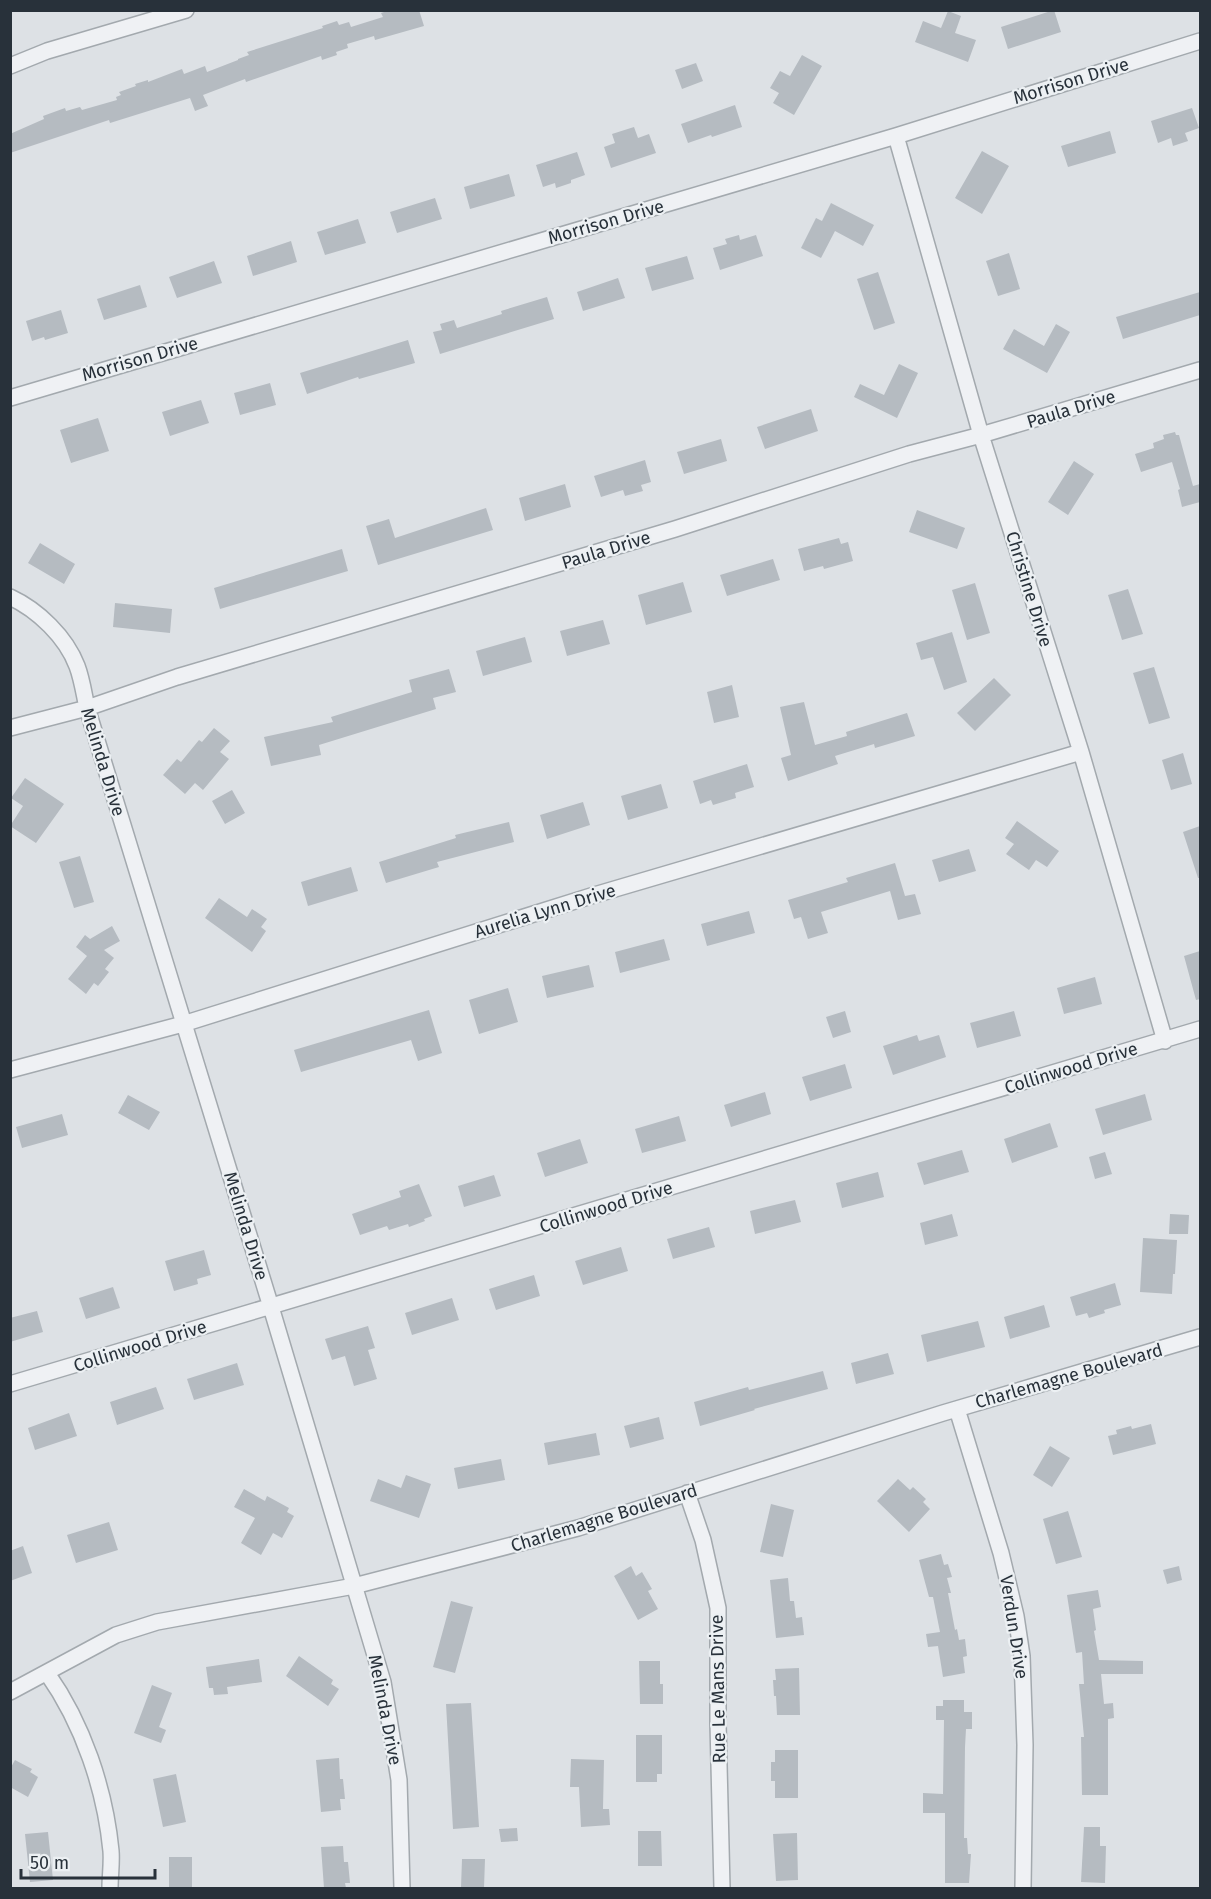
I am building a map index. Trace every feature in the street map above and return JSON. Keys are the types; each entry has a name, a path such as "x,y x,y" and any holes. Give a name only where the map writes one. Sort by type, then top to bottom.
{"street":[{"path":"10,66 47,51 186,10"},
{"name":"Morrison Drive","path":"10,398 896,136 1200,41"},
{"name":"Christine Drive","path":"896,136 981,435 1081,752 1164,1041"},
{"name":"Paula Drive","path":"10,728 87,708 177,677 675,529 899,457 1200,370"},
{"name":"Melinda Drive","path":"10,597 26,604 56,631 77,666 87,708 271,1307 383,1682 399,1780 402,1888"},
{"name":"Aurelia Lynn Drive","path":"10,1070 183,1024 591,896 1081,752"},
{"name":"Collinwood Drive","path":"10,1384 1200,1029"},
{"name":"Charlemagne Boulevard","path":"10,1692 116,1635 157,1622 354,1586 601,1521 957,1409 1200,1337"},
{"name":"Verdun Drive","path":"957,1409 1001,1553 1016,1616 1022,1656 1025,1745 1023,1888"},
{"name":"Rue Le Mans Drive","path":"687,1493 703,1540 718,1608 722,1888"},
{"path":"47,1673 60,1691 74,1720 89,1756 101,1796 111,1852 110,1888"}],"building":[{"path":"390,10 419,10 424,26 375,40 374,36 347,44 348,48 322,60 321,56 246,82 245,79 203,95 208,106 195,111 190,98 110,123 109,120 10,153 10,134 44,119 43,116 65,108 66,111 80,107 82,110 117,100 116,97 121,95 119,92 136,86 135,84 148,80 148,82 182,69 184,74 205,66 207,72 249,55 247,52 323,28 322,26 337,21 339,25 349,22 351,27 383,17 381,13"},
{"path":"1054,10 1061,32 1008,49 1001,27"},
{"path":"948,11 961,16 955,33 976,40 968,62 915,42 923,21 941,28"},
{"path":"802,55 822,66 794,115 773,103 779,93 770,88 780,71 790,76"},
{"path":"696,63 703,81 682,89 675,70"},
{"path":"735,105 742,127 688,143 681,124"},
{"path":"1192,108 1199,128 1185,133 1188,141 1173,146 1171,138 1158,143 1151,121"},
{"path":"634,127 638,138 649,134 656,153 611,168 604,147 615,143 612,134"},
{"path":"1110,131 1116,153 1068,167 1061,146"},
{"path":"982,151 1009,166 982,214 955,198"},
{"path":"577,152 585,175 556,188 555,183 543,187 536,165"},
{"path":"509,174 515,196 470,209 464,187"},
{"path":"435,198 442,219 397,233 390,212"},
{"path":"831,203 874,225 863,246 835,231 821,258 801,248 816,218 822,221"},
{"path":"358,219 366,243 325,255 317,232"},
{"path":"739,235 740,240 756,235 763,256 720,270 713,248 727,244 725,239"},
{"path":"291,241 297,262 253,276 247,256"},
{"path":"1009,253 1020,289 998,296 986,261"},
{"path":"687,256 694,279 652,291 645,268"},
{"path":"214,261 222,283 177,298 169,277"},
{"path":"878,272 895,323 874,330 857,279"},
{"path":"618,278 625,298 583,311 577,292"},
{"path":"140,285 147,307 104,320 97,299"},
{"path":"1200,292 1200,315 1123,339 1116,317"},
{"path":"547,297 554,319 440,354 433,332 442,330 440,324 454,320 457,328"},
{"path":"61,310 68,333 45,340 44,337 32,341 26,321"},
{"path":"1056,324 1070,332 1047,373 1003,349 1014,329 1044,346"},
{"path":"408,340 415,363 359,379 358,377 307,394 300,373"},
{"path":"899,364 918,373 897,418 854,397 860,384 884,395"},
{"path":"270,383 276,405 240,415 234,393"},
{"path":"201,400 209,423 170,436 162,412"},
{"path":"811,409 818,431 765,449 757,427"},
{"path":"98,418 109,451 71,463 60,430"},
{"path":"1175,432 1179,435 1193,486 1200,484 1200,502 1182,507 1178,490 1180,489 1172,462 1141,472 1135,454 1154,448 1153,443 1164,439 1163,435"},
{"path":"721,439 727,461 684,474 677,452"},
{"path":"645,460 651,482 641,485 643,491 625,496 623,490 601,497 594,476"},
{"path":"1074,461 1094,474 1068,515 1048,502"},
{"path":"565,484 571,507 525,521 519,498"},
{"path":"486,508 493,530 378,565 366,526 389,519 395,538"},
{"path":"917,510 965,528 957,549 909,532"},
{"path":"839,538 841,544 848,542 853,561 824,569 823,566 804,571 798,549"},
{"path":"40,543 75,564 64,584 28,563"},
{"path":"342,549 348,571 220,609 214,588"},
{"path":"773,559 780,580 727,596 720,575"},
{"path":"683,582 692,612 646,625 638,595"},
{"path":"975,583 990,633 967,640 952,590"},
{"path":"1128,589 1143,634 1122,640 1108,595"},
{"path":"115,603 172,609 170,633 113,627"},
{"path":"603,620 610,644 567,656 560,631"},
{"path":"952,632 967,682 944,690 933,657 921,660 916,643"},
{"path":"525,637 532,662 483,676 476,651"},
{"path":"1154,667 1170,718 1149,724 1133,673"},
{"path":"449,669 456,692 433,698 436,709 319,745 321,755 271,766 264,737 333,722 331,717 412,692 409,680"},
{"path":"994,678 1011,695 975,731 957,713"},
{"path":"732,685 739,717 714,723 707,692"},
{"path":"804,702 815,745 847,736 846,732 907,713 915,736 875,748 874,744 835,756 838,764 788,781 781,758 791,755 780,707"},
{"path":"214,728 230,741 220,752 229,759 203,790 195,783 185,794 163,775 177,759 181,762 199,740 202,742"},
{"path":"1183,753 1192,784 1171,790 1162,760"},
{"path":"747,764 754,787 735,793 736,798 713,805 711,800 700,804 693,781"},
{"path":"25,778 64,804 36,843 10,826 23,806 11,798"},
{"path":"661,784 668,808 628,820 621,796"},
{"path":"232,790 245,813 225,824 212,801"},
{"path":"583,802 590,825 547,839 540,815"},
{"path":"1017,821 1059,851 1047,867 1036,860 1029,870 1006,854 1014,844 1005,838"},
{"path":"509,822 514,842 437,862 439,867 386,883 379,862 456,838 455,835"},
{"path":"1200,826 1200,878 1198,878 1183,832"},
{"path":"969,849 976,871 939,882 932,860"},
{"path":"80,856 94,902 74,908 59,862"},
{"path":"895,863 905,896 915,894 921,914 898,920 890,891 821,912 828,933 808,939 801,917 794,919 788,900 848,882 846,878"},
{"path":"351,867 358,891 308,906 301,882"},
{"path":"219,898 247,917 252,909 267,919 261,927 266,931 252,952 205,918"},
{"path":"749,911 755,933 707,946 701,924"},
{"path":"112,926 120,941 104,950 114,958 105,969 109,972 98,986 94,983 86,994 68,979 87,956 76,947 85,935 90,939"},
{"path":"664,939 670,960 620,973 615,952"},
{"path":"1200,951 1200,999 1196,1000 1184,956"},
{"path":"589,965 594,987 547,998 542,976"},
{"path":"1095,977 1102,1004 1064,1014 1057,988"},
{"path":"508,988 518,1022 479,1034 469,1000"},
{"path":"429,1010 442,1053 418,1061 411,1040 301,1072 294,1050"},
{"path":"845,1011 851,1032 833,1038 826,1017"},
{"path":"1014,1011 1021,1036 977,1048 970,1023"},
{"path":"917,1035 919,1041 939,1035 946,1057 893,1075 883,1046"},
{"path":"845,1064 852,1088 810,1101 802,1077"},
{"path":"765,1092 771,1114 731,1127 724,1105"},
{"path":"1145,1094 1152,1120 1103,1135 1095,1109"},
{"path":"128,1095 160,1112 149,1130 118,1113"},
{"path":"62,1114 68,1135 22,1148 16,1127"},
{"path":"679,1116 686,1141 642,1153 635,1129"},
{"path":"1050,1123 1058,1147 1012,1163 1004,1139"},
{"path":"580,1139 588,1163 545,1177 537,1153"},
{"path":"962,1150 969,1172 924,1185 917,1163"},
{"path":"1105,1152 1112,1174 1095,1179 1089,1157"},
{"path":"878,1172 884,1197 842,1208 836,1183"},
{"path":"494,1175 501,1196 464,1207 458,1186"},
{"path":"419,1184 432,1216 409,1227 408,1224 389,1230 387,1226 360,1235 352,1214 401,1197 399,1191"},
{"path":"795,1200 801,1222 755,1234 750,1211"},
{"path":"952,1214 958,1236 925,1245 920,1223"},
{"path":"1170,1214 1189,1215 1188,1234 1169,1234"},
{"path":"709,1227 715,1247 673,1259 667,1239"},
{"path":"1143,1238 1177,1240 1172,1294 1140,1292"},
{"path":"621,1247 628,1271 583,1285 575,1261"},
{"path":"204,1250 211,1275 197,1279 198,1284 174,1291 165,1261"},
{"path":"534,1275 540,1296 496,1310 489,1289"},
{"path":"1115,1283 1121,1305 1089,1318 1087,1313 1076,1316 1070,1297"},
{"path":"113,1287 120,1308 86,1319 79,1298"},
{"path":"452,1298 459,1320 412,1335 405,1313"},
{"path":"1044,1305 1050,1327 1010,1339 1004,1317"},
{"path":"37,1311 43,1332 10,1342 10,1318"},
{"path":"978,1321 985,1347 927,1362 921,1335"},
{"path":"368,1326 375,1348 368,1350 377,1379 354,1386 345,1356 332,1360 325,1339"},
{"path":"888,1353 894,1374 856,1384 851,1363"},
{"path":"237,1363 244,1385 194,1400 187,1379"},
{"path":"823,1371 828,1389 700,1426 694,1402 748,1387 749,1390"},
{"path":"156,1387 164,1409 117,1425 110,1402"},
{"path":"69,1413 77,1436 35,1450 28,1428"},
{"path":"659,1417 664,1439 630,1448 624,1426"},
{"path":"1151,1424 1156,1444 1113,1455 1108,1436 1117,1434 1116,1430"},
{"path":"596,1433 600,1455 548,1465 544,1443"},
{"path":"1050,1446 1070,1458 1052,1487 1033,1475"},
{"path":"501,1459 505,1480 458,1489 454,1468"},
{"path":"406,1475 431,1484 419,1518 370,1501 378,1479 401,1488"},
{"path":"898,1479 910,1490 913,1487 926,1499 923,1502 930,1509 909,1532 877,1501"},
{"path":"244,1489 265,1501 267,1496 289,1508 287,1512 294,1516 282,1538 273,1533 261,1555 241,1543 255,1518 234,1507"},
{"path":"771,1504 794,1510 783,1557 760,1552"},
{"path":"1068,1511 1082,1557 1056,1564 1043,1519"},
{"path":"109,1522 118,1550 76,1563 67,1535"},
{"path":"23,1546 32,1573 10,1581 10,1551"},
{"path":"941,1554 944,1565 948,1564 952,1577 947,1578 955,1630 957,1629 959,1640 965,1639 967,1656 963,1657 965,1673 943,1677 938,1646 928,1647 926,1634 940,1632 933,1597 929,1597 919,1560"},
{"path":"631,1566 636,1576 642,1572 652,1589 648,1591 658,1609 638,1620 614,1576"},
{"path":"1179,1566 1182,1580 1167,1584 1163,1570"},
{"path":"788,1578 790,1601 794,1601 796,1618 802,1617 804,1635 776,1638 770,1580"},
{"path":"1098,1590 1101,1607 1093,1609 1099,1660 1143,1661 1143,1674 1101,1674 1104,1704 1113,1703 1114,1718 1108,1719 1108,1795 1082,1795 1081,1737 1084,1737 1079,1684 1084,1684 1082,1652 1076,1653 1067,1595"},
{"path":"451,1601 473,1607 455,1673 433,1667"},
{"path":"299,1656 333,1680 331,1684 339,1689 328,1706 286,1676"},
{"path":"259,1659 262,1682 227,1687 228,1694 214,1695 213,1688 209,1688 206,1667"},
{"path":"639,1661 660,1661 663,1704 640,1704"},
{"path":"799,1668 800,1715 777,1715 773,1680 776,1680 775,1669"},
{"path":"152,1685 172,1693 159,1727 166,1730 161,1743 134,1733"},
{"path":"943,1700 964,1700 964,1712 972,1712 972,1729 966,1729 965,1747 964,1838 967,1838 968,1854 971,1854 969,1883 945,1883 945,1813 923,1813 923,1793 943,1794 944,1720 936,1720 936,1706 943,1706"},
{"path":"471,1703 479,1827 453,1829 446,1704"},
{"path":"636,1735 662,1735 662,1774 657,1774 657,1782 636,1782"},
{"path":"775,1750 798,1750 798,1798 775,1798 775,1781 771,1781 771,1762 775,1762"},
{"path":"339,1758 340,1779 343,1779 345,1799 340,1799 341,1810 321,1812 316,1760"},
{"path":"571,1759 604,1760 603,1809 609,1809 610,1825 581,1827 579,1787 570,1787"},
{"path":"15,1760 32,1769 30,1772 38,1777 28,1797 10,1787 10,1769"},
{"path":"176,1774 186,1822 163,1827 153,1779"},
{"path":"1084,1827 1100,1827 1100,1846 1106,1846 1105,1883 1081,1882"},
{"path":"517,1828 518,1841 501,1842 499,1829"},
{"path":"638,1831 661,1831 662,1866 638,1866"},
{"path":"48,1832 53,1880 30,1882 25,1834"},
{"path":"797,1833 798,1880 776,1881 773,1834"},
{"path":"343,1846 344,1862 348,1862 350,1883 345,1883 346,1888 324,1888 321,1847"},
{"path":"169,1857 192,1857 192,1888 169,1888"},
{"path":"462,1859 485,1859 484,1888 461,1888"}]}
